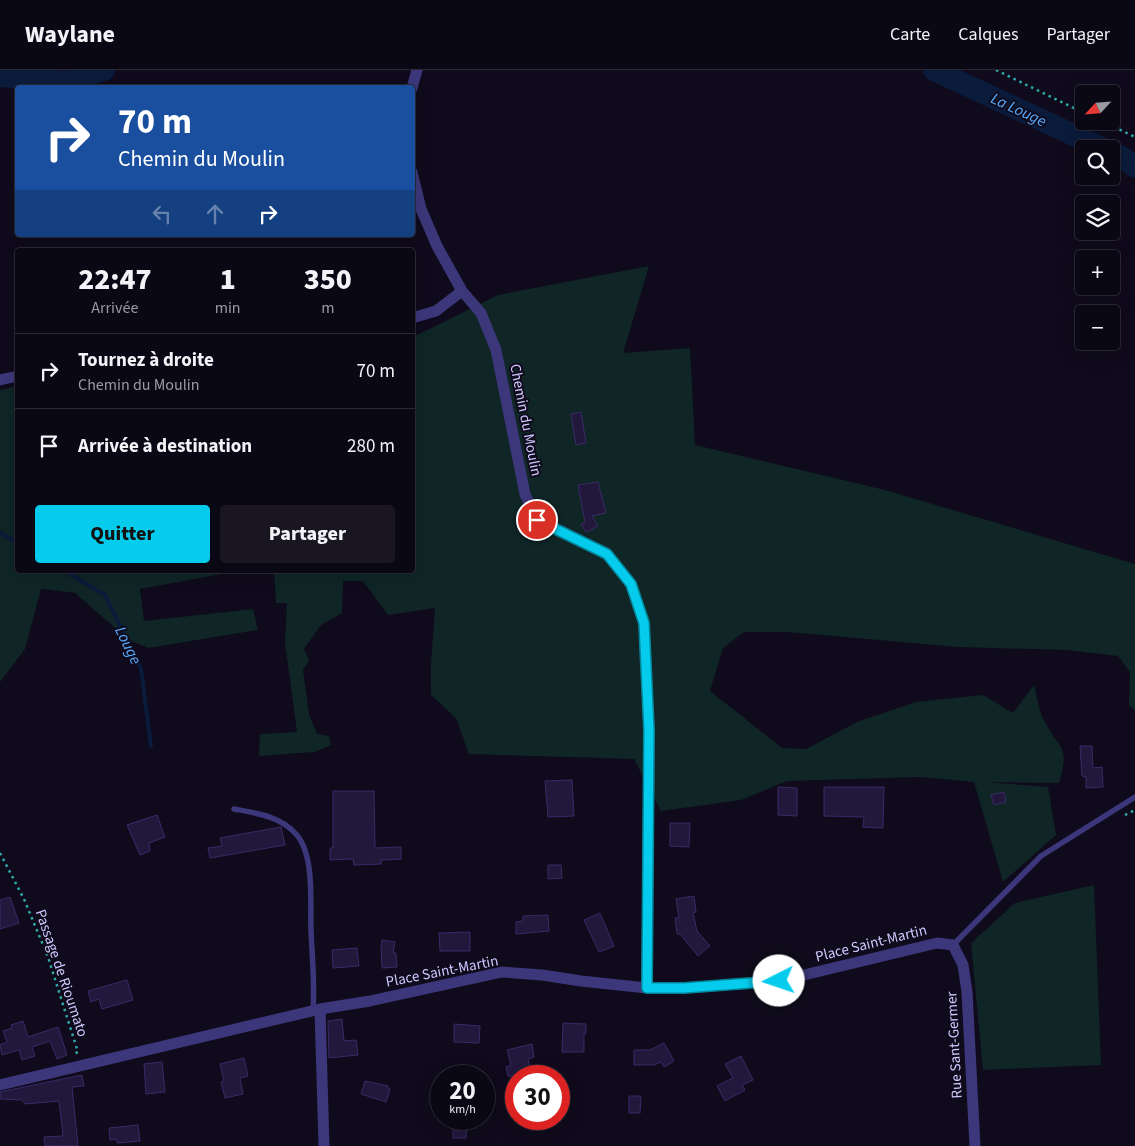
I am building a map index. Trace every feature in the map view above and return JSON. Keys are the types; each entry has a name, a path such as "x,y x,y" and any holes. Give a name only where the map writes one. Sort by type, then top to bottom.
{"street":[{"path":"413,85 417,70"},
{"name":"Chemin du Moulin","path":"415,185 421,210 437,246 462,292 482,313 496,350 525,494 537,520 607,554 631,584 644,623 649,730 647,988"},
{"path":"415,317 436,311 462,292"},
{"path":"0,380 15,377"},
{"name":"Place Saint-Martin","path":"0,1086 316,1010 370,1001 502,972 647,988 684,988 779,981 938,943 953,945"},
{"name":"Rue Sant-Germer","path":"953,945 963,965 967,992 975,1146"},
{"path":"316,1010 324,1146"}],"lane":[{"path":"953,945 1041,856 1135,797"},
{"path":"234,809 276,819 289,826 298,835 305,847 311,893 311,929 316,1010"}],"path":[{"path":"996,70 1075,109"},
{"path":"1120,130 1135,137"},
{"name":"Passage de Rioumato","path":"0,853 24,899 48,957 78,1052 71,1055"}],"green space":[{"path":"649,266 623,353 690,348 695,445 885,490 1135,564 1135,710 1129,705 1130,672 1118,656 1067,650 959,647 787,632 744,632 723,648 710,691 782,748 806,749 857,722 916,702 983,695 1013,713 1034,685 1043,718 1064,755 1059,783 987,782 1048,787 1056,835 1003,882 974,782 920,777 787,781 741,800 661,811 634,759 469,754 456,718 431,695 435,608 388,615 363,581 343,581 342,613 321,625 304,649 309,660 303,670 309,714 317,734 329,736 331,745 315,752 259,756 260,734 297,732 285,642 287,603 276,603 274,573 415,573 415,336 498,295"},
{"path":"15,386 15,573 228,573 140,589 144,621 253,609 258,630 148,648 129,640 75,593 41,589 25,649 0,682 0,390"},
{"path":"1094,885 1101,1065 983,1070 971,943 1015,903"}],"building":[{"path":"581,412 586,443 576,445 571,414"},
{"path":"598,482 606,513 592,516 598,526 586,532 581,524 585,522 578,485"},
{"path":"1080,746 1092,746 1093,768 1102,767 1103,787 1086,788 1086,777 1082,776"},
{"path":"572,780 574,816 548,817 545,781"},
{"path":"778,787 797,788 797,816 778,815"},
{"path":"824,787 884,787 883,828 863,827 864,817 824,816"},
{"path":"333,791 374,791 375,848 401,847 401,859 381,860 381,864 354,865 353,859 330,860 330,848 333,848"},
{"path":"1004,792 1006,802 994,805 991,795"},
{"path":"157,815 165,837 149,843 150,851 140,855 127,825"},
{"path":"670,823 690,823 689,847 670,846"},
{"path":"281,827 285,845 210,858 208,848 222,846 220,838"},
{"path":"548,865 561,865 562,878 548,879"},
{"path":"694,896 696,912 693,913 697,931 710,946 698,956 680,934 677,934 675,918 679,918 676,899"},
{"path":"10,897 19,923 0,929 0,900"},
{"path":"600,913 614,946 599,952 584,920"},
{"path":"548,915 549,931 516,934 516,922 523,921 523,916"},
{"path":"470,932 470,951 440,951 439,933"},
{"path":"382,940 395,942 393,953 396,953 397,967 382,968"},
{"path":"357,948 359,966 333,968 332,950"},
{"path":"127,980 133,1000 102,1009 99,999 91,1002 88,991"},
{"path":"342,1019 344,1041 356,1040 358,1055 329,1058 328,1021"},
{"path":"23,1021 28,1037 58,1027 67,1055 57,1059 50,1041 32,1047 35,1056 22,1060 19,1050 2,1055 0,1045 7,1042 3,1031 12,1028 11,1025"},
{"path":"563,1023 586,1024 584,1052 562,1052"},
{"path":"454,1024 480,1026 479,1043 454,1042"},
{"path":"664,1043 674,1061 664,1067 661,1062 654,1065 634,1065 634,1050 650,1050"},
{"path":"532,1044 534,1057 528,1059 529,1065 511,1065 507,1050"},
{"path":"741,1056 753,1080 742,1085 745,1090 725,1101 717,1086 733,1078 725,1064"},
{"path":"244,1058 248,1076 240,1078 243,1094 225,1098 221,1082 224,1081 220,1064"},
{"path":"162,1062 165,1092 146,1094 144,1064"},
{"path":"82,1075 84,1086 72,1087 78,1146 45,1146 44,1137 63,1136 59,1101 25,1104 22,1100 0,1099 0,1092"},
{"path":"365,1081 388,1086 390,1089 386,1102 361,1094"},
{"path":"629,1096 641,1096 640,1113 629,1113"},
{"path":"138,1125 140,1141 117,1143 117,1139 110,1140 109,1128"},
{"path":"453,1130 467,1130 466,1138 453,1138"}],"waterway":[{"name":"La Louge","path":"0,76 65,82 104,70"},
{"name":"La Louge","path":"934,70 1085,140"},
{"name":"La Louge","path":"1120,156 1135,167"},
{"name":"Louge","path":"0,533 15,541"},
{"name":"Louge","path":"68,573 105,595 141,669 151,746"}],"route":[{"path":"537,520 607,554 631,584 644,623 649,730 647,988 684,988 779,981"}]}
